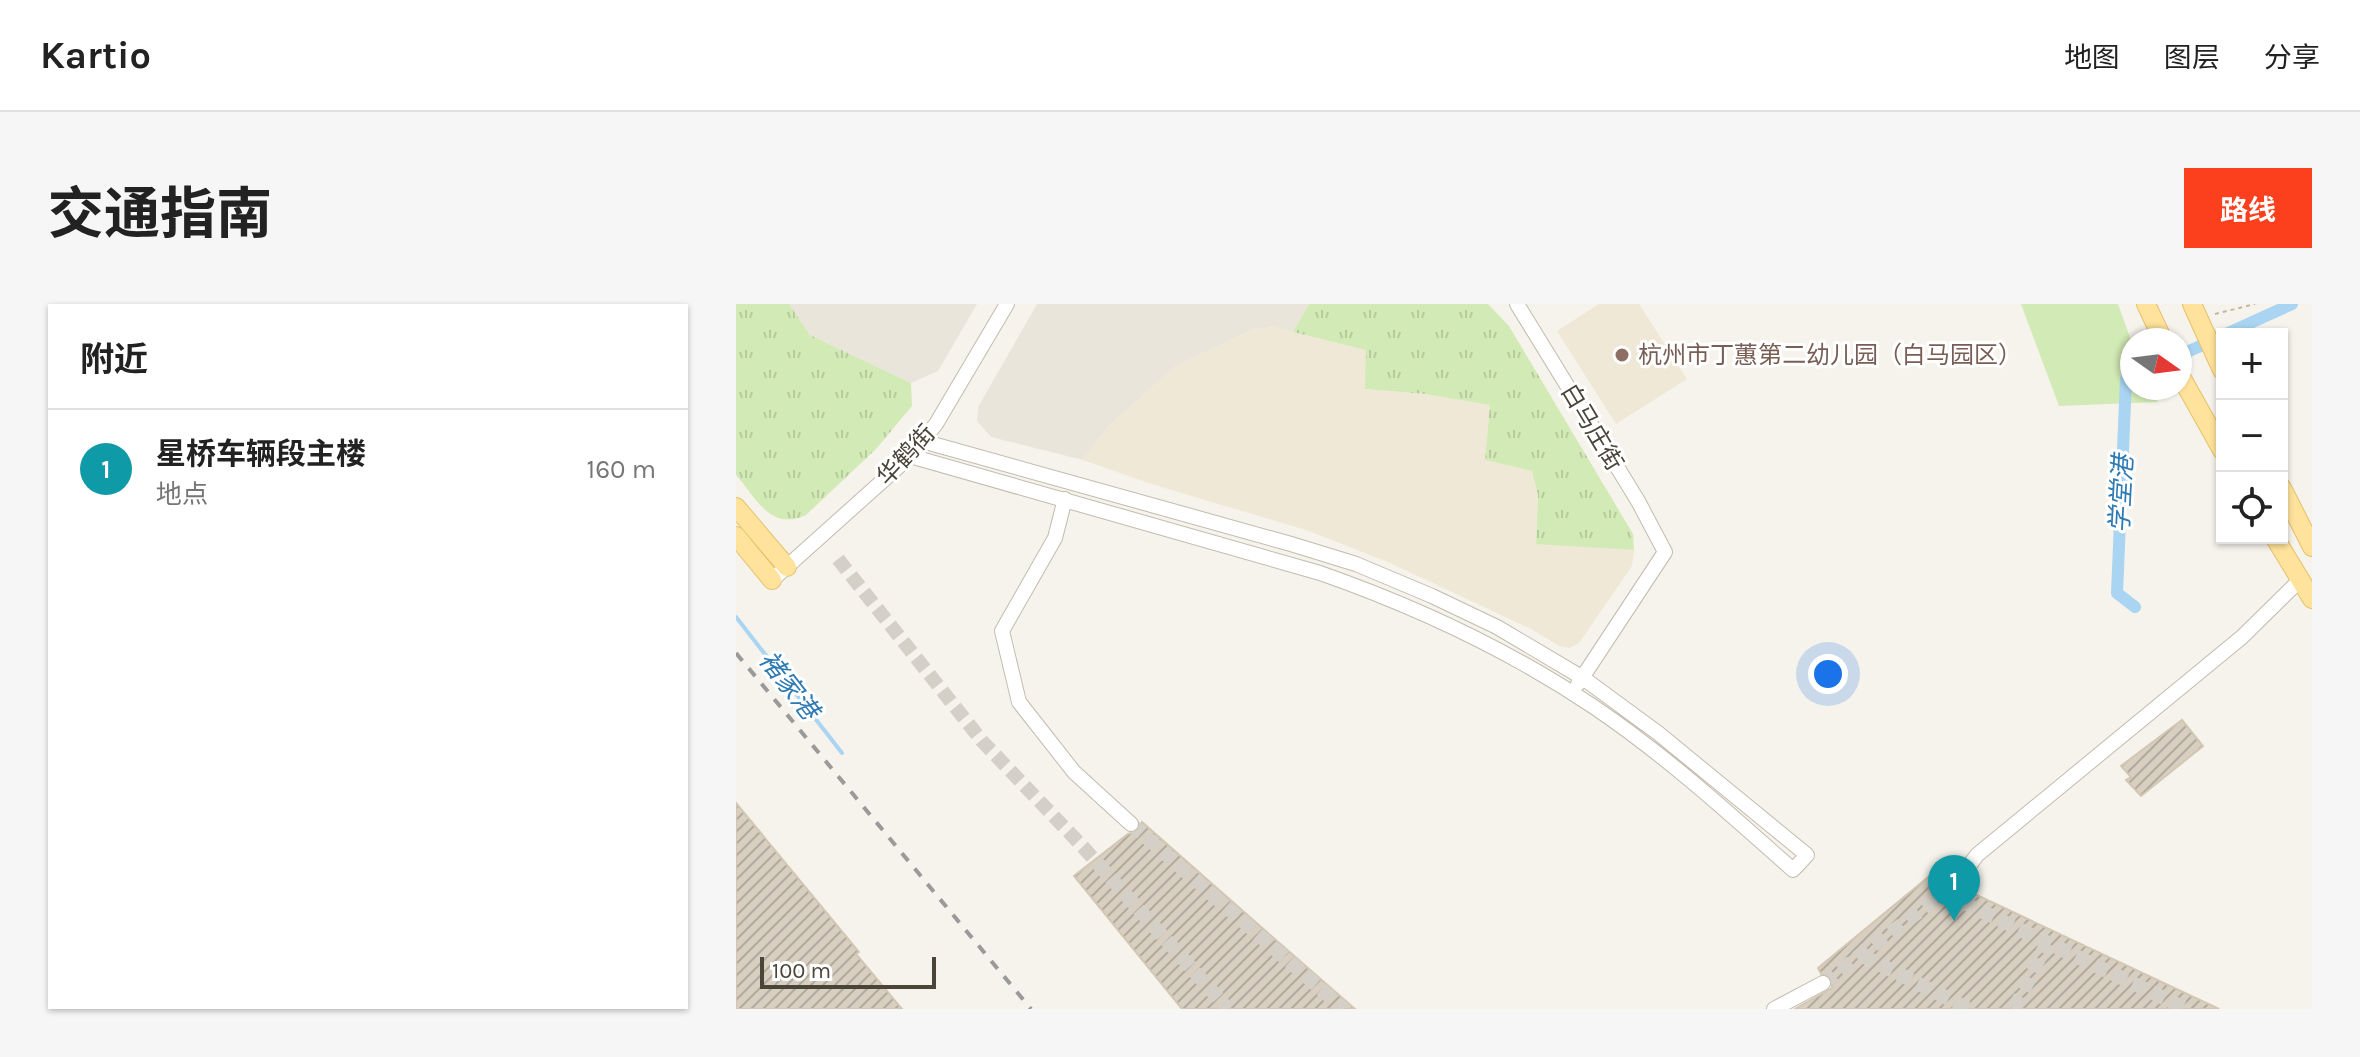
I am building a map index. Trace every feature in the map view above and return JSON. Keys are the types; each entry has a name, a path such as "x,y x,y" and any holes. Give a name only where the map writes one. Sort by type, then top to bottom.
{"main road":[{"path":"2146,304 2157,328"},
{"path":"2195,311 2216,357"},
{"path":"2192,396 2216,439"},
{"path":"2288,500 2312,547"},
{"path":"736,507 787,567"},
{"path":"736,536 772,580"},
{"path":"2279,544 2312,599"}],"street":[{"name":"华鹤街","path":"772,580 910,456 936,424 1007,304"},
{"name":"白马庄街","path":"1517,304 1638,501 1665,552 1583,678"},
{"path":"910,456 1320,573 1385,595 1450,623 1572,693 1701,788 1793,870 1807,855 1658,733 1583,678 1497,627 1356,564 922,441"},
{"path":"1065,499 1055,538 1002,631 1019,702 1074,772 1131,824"},
{"path":"1955,885 1977,855 2242,637 2300,580"},
{"path":"1572,693 1583,678"},
{"path":"1774,1009 1823,983"}],"path":[{"path":"2195,311 2255,304"}],"shaded area":[{"path":"789,304 977,304 938,371 911,383 810,335"},
{"path":"1037,304 1309,304 1293,332 1273,327 1252,330 1176,366 1109,426 1083,460 991,437 977,421 978,407"},
{"name":"杭州市丁蕙第二幼儿园（白马园区）","path":"1599,304 1639,304 1687,379 1616,424 1557,331"},
{"path":"1273,327 1367,350 1365,389 1425,394 1490,405 1485,460 1532,471 1538,495 1536,543 1634,550 1632,566 1579,643 1569,648 1559,646 1531,629 1390,563 1309,531 1148,483 1083,460 1109,426 1176,366 1252,330"}],"green space":[{"path":"736,304 789,304 810,335 911,383 912,406 876,449 806,515 794,519 783,519 765,510 736,475"},
{"path":"1309,304 1488,304 1509,326 1633,534 1634,550 1536,544 1538,495 1532,471 1485,460 1490,405 1425,394 1365,389 1366,350 1293,332"},
{"path":"2021,304 2118,304 2127,328 2120,328 2120,400 2158,402 2059,406"}],"building":[{"path":"2182,720 2203,746 2141,796 2126,780 2131,777 2121,766"},
{"path":"736,803 859,952 856,954 902,1009 736,1009"},
{"path":"1142,822 1355,1009 1182,1009 1074,876 1128,834 1138,831"},
{"path":"1932,874 1946,881 1950,893 1958,894 1964,889 2219,1009 1795,1009 1832,988 1831,978 1821,974 1818,968"}],"waterway":[{"name":"学堂港","path":"2239,328 2292,304"},
{"name":"学堂港","path":"2192,350 2214,340"},
{"name":"学堂港","path":"2125,400 2117,593 2135,607"},
{"name":"褚家港","path":"736,617 842,753"}],"tunnel":[{"path":"838,559 982,741 1083,847 1228,1009"},
{"path":"1131,824 1344,1009"},
{"path":"1823,983 1948,890"},
{"path":"1943,893 2187,1009"},
{"path":"2014,1009 2047,943"},
{"path":"1861,955 1969,1009"}],"railway":[{"path":"736,653 1031,1009"}],"place":[{"name":"杭州市丁蕙第二幼儿园（白马园区）","path":"1622,355"},
{"name":"星桥车辆段主楼","path":"1954,921"}]}
